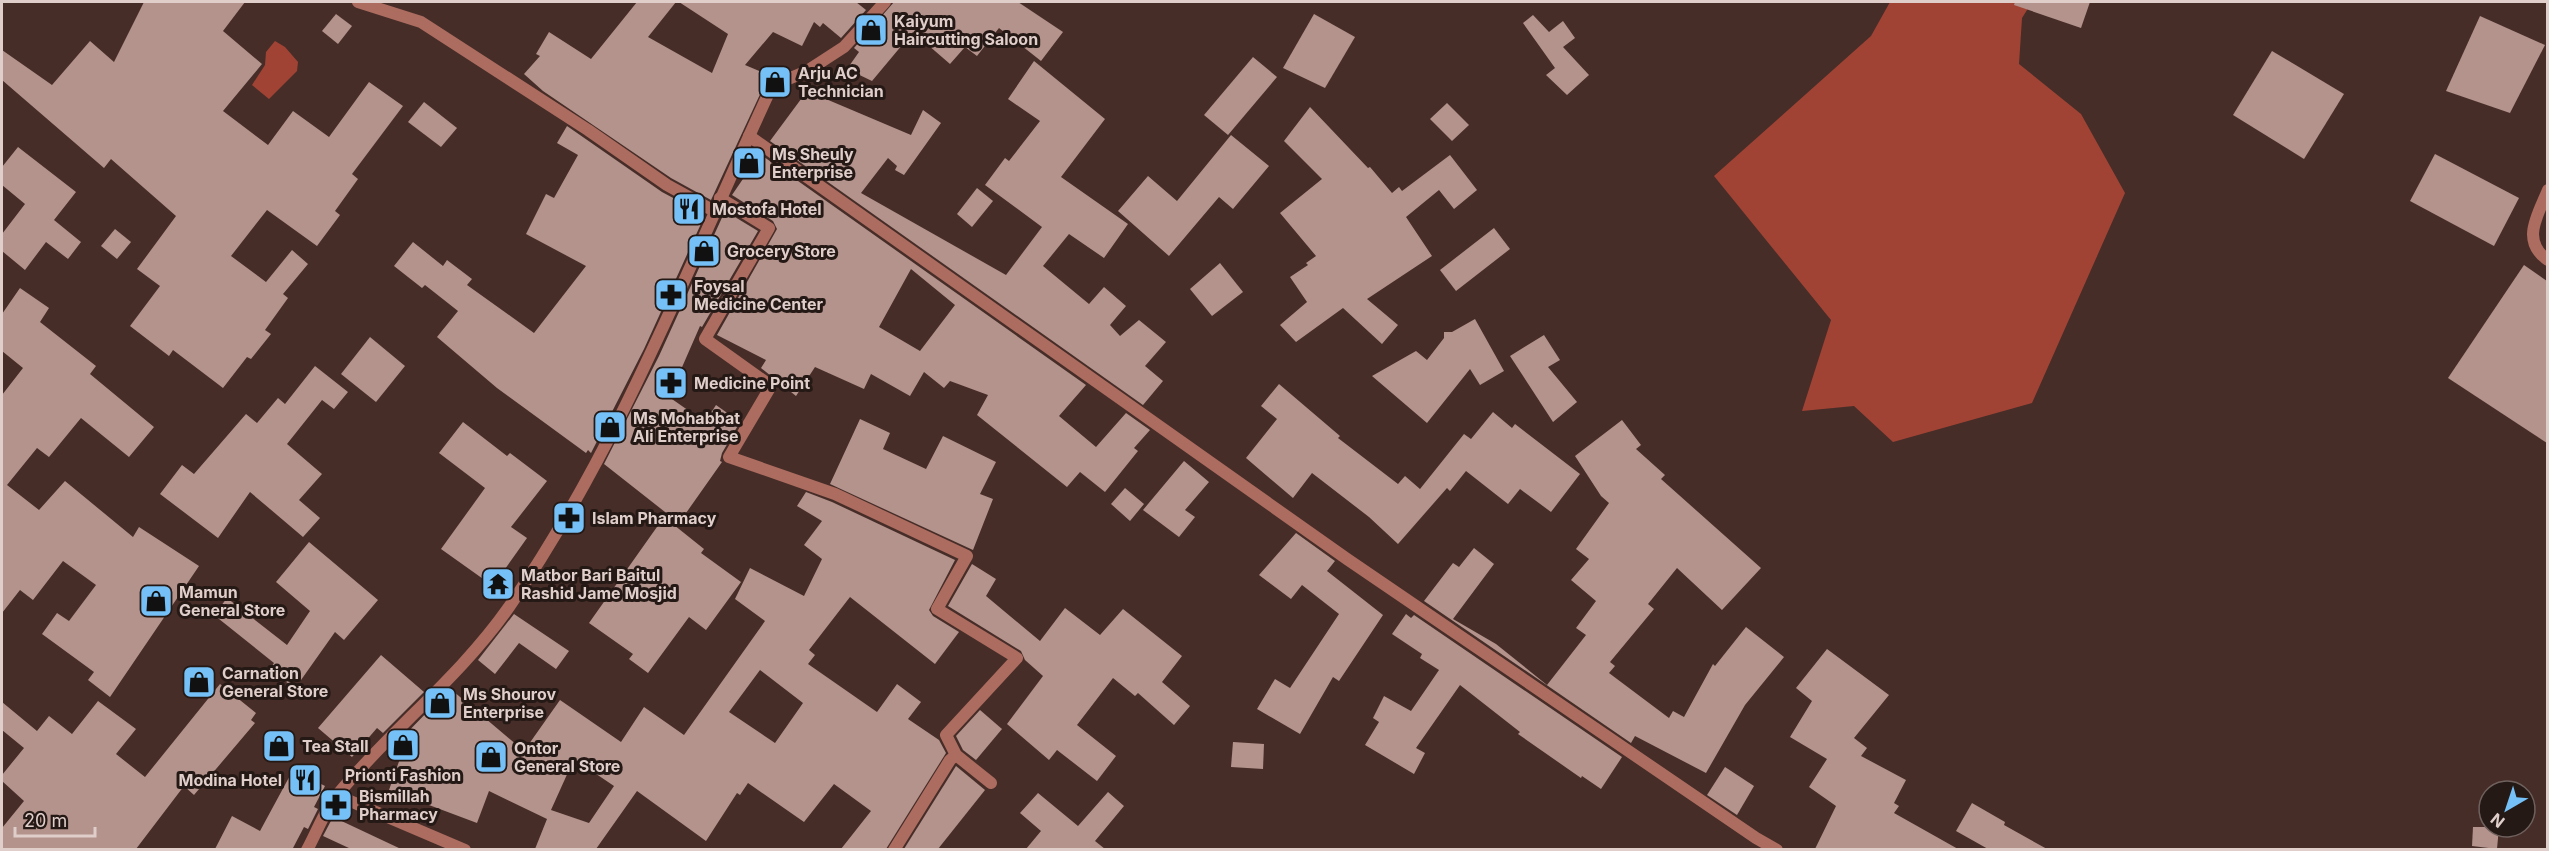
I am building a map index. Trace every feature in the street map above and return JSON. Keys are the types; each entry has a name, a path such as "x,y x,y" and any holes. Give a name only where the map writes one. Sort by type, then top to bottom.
{"street":[{"path":"358,2 421,22 552,106 667,185 714,211"},
{"path":"307,849 336,795 453,675 508,608 585,484 634,390 772,86 807,71 844,47 885,2"},
{"path":"749,136 1347,559 1756,838 1777,849"},
{"path":"2547,190 2533,228 2533,245 2538,253 2547,260"},
{"path":"720,198 769,228 705,339 771,386 729,457 835,494 967,556 937,609 1017,658 946,735 957,755 991,783"},
{"path":"894,849 950,760 957,755"},
{"path":"336,795 465,849"}],"shaded area":[{"path":"1890,2 2032,2 2022,18 2019,64 2081,114 2125,193 2032,403 1893,442 1854,406 1802,411 1831,320 1714,176 1871,36"},
{"path":"275,41 285,47 298,62 297,71 269,99 252,85 265,65 266,52"}],"building":[{"path":"144,2 245,2 223,31 262,64 223,111 268,145 293,111 329,137 369,82 403,106 352,174 358,179 335,211 340,215 317,246 267,210 231,256 266,282 292,250 308,264 283,294 288,298 265,330 271,334 251,359 247,357 223,388 173,350 169,356 130,326 160,286 137,269 176,216 111,159 104,168 2,80 2,50 52,85 90,41 114,62"},
{"path":"637,2 676,2 648,37 712,73 728,34 679,2 856,2 866,10 841,38 823,23 820,27 814,22 802,46 773,32 745,65 769,75 711,200 671,178 543,91 524,74 540,56 536,54 549,32 591,59"},
{"path":"894,2 1018,2 1063,32 1041,61 999,28 977,56 965,47 950,64 913,32 872,81 847,69 859,52 854,48"},
{"path":"2015,2 2090,2 2081,28 2014,5"},
{"path":"336,14 352,26 338,44 322,31"},
{"path":"1314,14 1355,37 1325,88 1283,68"},
{"path":"1533,15 1549,32 1563,21 1575,38 1563,47 1589,75 1567,95 1546,75 1555,68 1523,23"},
{"path":"2480,16 2545,45 2510,113 2446,91"},
{"path":"2272,51 2344,94 2304,159 2233,115"},
{"path":"1253,57 1277,77 1228,135 1204,115"},
{"path":"1034,61 1105,119 1061,177 1128,224 1104,258 1069,234 1043,266 1089,304 1104,287 1126,306 1110,325 1120,336 1139,320 1166,342 1145,366 1163,381 1143,405 770,141 807,91 911,135 923,110 941,123 904,175 895,170 897,166 888,158 861,193 1006,275 1042,227 985,185 1005,158 1009,161 1040,121 1008,99"},
{"path":"424,102 457,128 441,147 408,122"},
{"path":"1447,103 1469,125 1452,141 1430,119"},
{"path":"1310,107 1368,168 1370,167 1392,193 1399,187 1402,191 1450,155 1477,190 1454,209 1439,190 1406,217 1432,256 1367,299 1398,325 1382,344 1343,308 1296,342 1280,325 1307,302 1290,277 1308,265 1306,263 1316,256 1280,213 1322,179 1284,141"},
{"path":"567,126 662,192 705,215 644,349 591,453 588,450 586,453 497,388 437,337 458,311 425,285 422,288 394,266 413,242 443,266 447,260 472,279 467,285 534,333 586,266 526,234 546,194 554,198 578,155 557,143"},
{"path":"1231,135 1269,166 1233,209 1219,197 1169,256 1118,211 1148,176 1177,201"},
{"path":"18,147 76,192 54,220 81,242 68,259 46,242 25,270 2,251 2,234 25,204 2,185 2,167"},
{"path":"760,154 1086,385 1059,416 1096,447 1126,413 1150,430 1134,448 1138,451 1105,492 1080,472 1067,487 977,415 988,395 950,381 944,388 924,372 910,396 871,374 864,389 815,367 796,396 761,368 766,360 717,335 777,229 773,221 732,195","holes":["911,269 955,305 920,351 879,327"]},
{"path":"2435,154 2519,198 2494,246 2410,201"},
{"path":"977,188 993,201 972,227 957,214"},
{"path":"725,211 758,231 702,327 700,326 669,397 705,422 716,405 740,422 722,453 720,461 722,462 679,523 604,464 659,356"},
{"path":"1494,228 1510,249 1456,291 1440,270"},
{"path":"115,229 131,242 117,259 101,246"},
{"path":"1220,263 1243,292 1212,316 1190,289"},
{"path":"2524,265 2547,281 2547,443 2448,378"},
{"path":"20,288 49,308 40,322 96,366 90,374 154,427 129,457 81,418 49,457 37,448 7,485 39,510 65,481 133,537 139,527 199,566 110,697 88,680 94,672 42,634 57,613 69,621 96,585 63,561 33,600 20,590 2,613 2,395 23,368 2,351 2,314"},
{"path":"1475,319 1504,371 1480,385 1470,369 1427,423 1372,376 1416,351 1427,360 1444,338 1444,332 1452,332"},
{"path":"1544,335 1560,360 1548,367 1577,402 1553,422 1510,356"},
{"path":"370,337 405,366 376,402 341,374"},
{"path":"315,366 348,392 334,409 322,400 287,444 322,474 299,500 320,518 303,537 250,492 218,538 160,494 182,465 194,474 246,414 257,423 278,398 285,404"},
{"path":"1279,384 1340,436 1338,438 1398,484 1405,476 1420,489 1464,434 1471,439 1493,412 1512,428 1515,424 1580,474 1551,512 1520,489 1508,504 1466,471 1450,491 1447,488 1398,544 1369,517 1312,473 1293,498 1246,458 1277,419 1261,406"},
{"path":"860,419 890,433 883,449 926,469 943,436 996,462 980,494 993,499 973,550 830,484"},
{"path":"1622,420 1641,445 1636,449 1665,475 1661,479 1761,568 1722,610 1677,568 1648,604 1654,609 1610,662 1615,666 1609,673 1669,718 1673,711 1684,717 1713,664 1715,666 1746,627 1784,657 1745,705 1706,773 1635,736 1631,743 1424,601 1453,563 1459,567 1474,548 1494,564 1453,619 1496,644 1547,685 1586,635 1576,628 1596,601 1571,580 1589,559 1576,549 1609,503 1601,496 1575,456"},
{"path":"463,422 507,456 510,453 547,481 511,527 527,538 493,586 441,549 485,488 439,453"},
{"path":"1184,461 1209,482 1185,510 1195,517 1179,537 1143,510"},
{"path":"1125,488 1144,504 1130,521 1111,504"},
{"path":"806,492 955,560 929,610 933,616 959,632 935,664 850,597 809,650 815,655 808,664 877,712 897,684 921,702 908,719 939,740 946,753 886,849 841,849 871,811 834,784 804,822 748,783 740,795 737,793 706,841 637,791 596,849 535,849 547,819 489,791 477,823 389,790 403,750 396,744 437,702 441,706 453,691 524,751 560,700 621,742 644,707 684,735 765,621 735,599 750,568 804,596 822,559 804,545 822,521 797,506","holes":["760,670 803,703 775,743 729,712","574,759 614,786 589,823 551,810"]},
{"path":"664,517 704,549 701,553 741,582 706,630 689,617 648,673 629,659 633,654 589,623"},
{"path":"1296,533 1335,561 1327,571 1383,615 1339,681 1333,677 1300,734 1257,709 1275,679 1290,688 1339,614 1302,585 1291,599 1259,575"},
{"path":"309,542 378,600 344,640 335,632 301,680 296,676 289,684 269,670 274,663 214,615 227,598 287,645 310,611 276,582"},
{"path":"972,564 996,579 986,596 1040,641 1065,608 1100,635 1123,609 1182,656 1162,682 1190,706 1174,725 1138,693 1135,696 1113,678 1077,725 1116,756 1097,781 1057,750 1049,760 1007,724 1043,676 1025,660 1021,651 948,606"},
{"path":"514,614 569,651 556,669 519,643 495,674 478,660"},
{"path":"1406,614 1411,618 1414,615 1622,757 1601,789 1582,776 1581,778 1518,734 1520,732 1460,685 1416,748 1425,753 1414,774 1365,745 1379,722 1373,718 1384,696 1411,711 1439,670 1420,658 1422,654 1392,634"},
{"path":"1827,649 1889,695 1854,738 1867,748 1861,756 1906,780 1894,803 1899,806 1894,813 1958,849 1815,849 1836,806 1809,787 1827,759 1790,737 1812,701 1796,688"},
{"path":"381,655 424,692 383,733 377,728 352,757 318,728"},
{"path":"220,684 256,713 251,720 255,723 194,795 184,786 136,849 2,849 2,828 24,801 2,781 2,775 24,748 2,730 2,702 37,731 49,716 72,734 98,701 136,729 116,754 145,777"},
{"path":"980,710 1002,729 976,760 963,750 956,736"},
{"path":"1233,742 1264,744 1263,769 1231,767"},
{"path":"956,766 985,790 938,849 904,849"},
{"path":"1725,767 1754,786 1737,815 1707,795"},
{"path":"293,770 325,786 314,807 318,809 308,829 304,827 293,848 296,849 215,849 232,816 260,831"},
{"path":"1108,792 1124,806 1095,841 1105,849 1026,849 1041,831 1020,813 1038,793 1078,826"},
{"path":"1972,803 2005,822 2004,825 2047,849 1988,849 1956,831"},
{"path":"333,817 401,849 351,849 323,836"},
{"path":"2473,827 2477,827 2477,839 2498,839 2497,849 2472,846"}],"place":[{"name":"Kaiyum Haircutting Saloon","path":"871,30"},
{"name":"Arju AC Technician","path":"775,82"},
{"name":"Ms Sheuly Enterprise","path":"749,163"},
{"name":"Mostofa Hotel","path":"689,209"},
{"name":"Grocery Store","path":"704,251"},
{"name":"Foysal Medicine Center","path":"671,295"},
{"name":"Medicine Point","path":"671,383"},
{"name":"Ms Mohabbat Ali Enterprise","path":"610,427"},
{"name":"Islam Pharmacy","path":"569,518"},
{"name":"Matbor Bari Baitul Rashid Jame Mosjid","path":"498,584"},
{"name":"Mamun General Store","path":"156,601"},
{"name":"Carnation General Store","path":"199,682"},
{"name":"Ms Shourov Enterprise","path":"440,703"},
{"name":"Prionti Fashion","path":"403,745"},
{"name":"Tea Stall","path":"279,746"},
{"name":"Ontor General Store","path":"491,757"},
{"name":"Modina Hotel","path":"305,780"},
{"name":"Bismillah Pharmacy","path":"336,805"}]}
